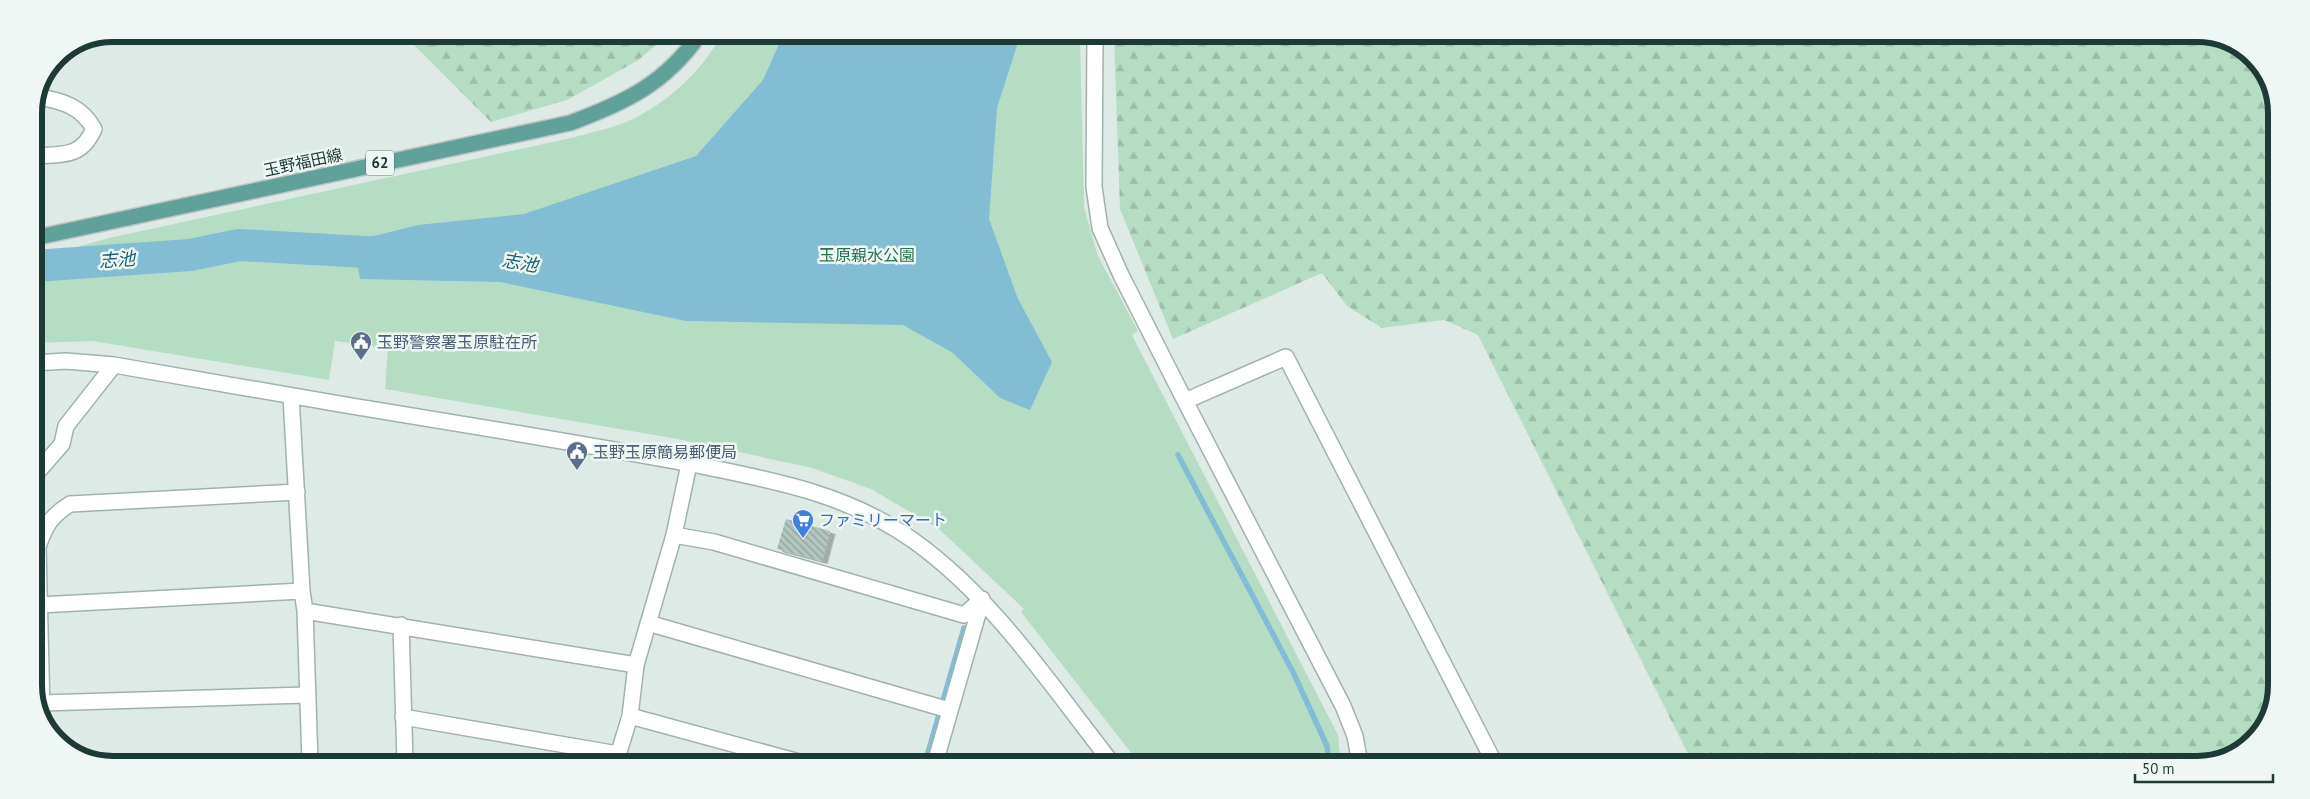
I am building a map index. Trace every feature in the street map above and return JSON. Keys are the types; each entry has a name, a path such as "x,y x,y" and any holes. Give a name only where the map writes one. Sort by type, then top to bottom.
{"main road":[{"name":"玉野福田線","path":"43,236 570,123 614,107 645,90 672,68 693,42"}],"street":[{"path":"1095,42 1094,187 1100,228 1121,275 1185,401 1343,706 1355,736 1359,756"},
{"path":"43,155 76,153 89,140 94,129 89,119 78,109 60,100 45,98"},
{"path":"1185,401 1286,357 1491,756"},
{"path":"43,362 66,361 114,365 653,456 778,481 829,497 876,518 927,552 982,599 1106,756"},
{"path":"43,466 62,444 66,426 114,365"},
{"path":"291,396 302,591 305,611 306,695 310,756"},
{"path":"618,756 630,716 636,665 674,535 689,464"},
{"path":"43,530 54,514 70,504 297,492"},
{"path":"674,535 714,542 964,615 982,599"},
{"path":"43,605 302,591"},
{"path":"936,756 943,708 982,599"},
{"path":"305,611 636,665"},
{"path":"648,622 943,708"},
{"path":"400,625 405,756"},
{"path":"46,707 306,695"},
{"path":"403,716 607,756"},
{"path":"630,716 749,756"}],"green space":[{"path":"411,42 660,42 637,61 567,100 491,122"},
{"name":"玉原親水公園","path":"717,42 1080,42 1084,208 1098,256 1138,331 1132,335 1338,735 1340,756 1134,756 1021,612 1024,609 939,529 871,489 812,468 678,439 385,389 388,348 335,341 329,380 93,341 43,343 43,256 109,238 571,138 613,127 640,115 668,97 693,74"},
{"path":"1114,42 2196,42 2219,46 2236,55 2253,70 2262,87 2267,109 2268,685 2264,708 2253,729 2243,739 2223,751 2205,756 1689,756 1478,335 1444,320 1382,328 1347,306 1322,273 1173,339 1120,209"}],"water":[{"path":"780,42 1018,42 997,108 989,219 1018,299 1052,362 1030,410 1000,398 953,353 903,325 686,321 500,282 360,279 354,241 418,225 524,214 696,156 763,80"}],"building":[{"path":"786,519 830,531 822,561 777,549"}],"waterway":[{"name":"志池","path":"43,265 190,255 239,245 400,254"},
{"path":"1178,455 1294,674 1327,746 1328,756"},
{"path":"927,756 964,628"}],"place":[{"name":"玉野警察署玉原駐在所","path":"361,361"},
{"name":"玉野玉原簡易郵便局","path":"577,471"},
{"name":"ファミリーマート","path":"803,539"}]}
